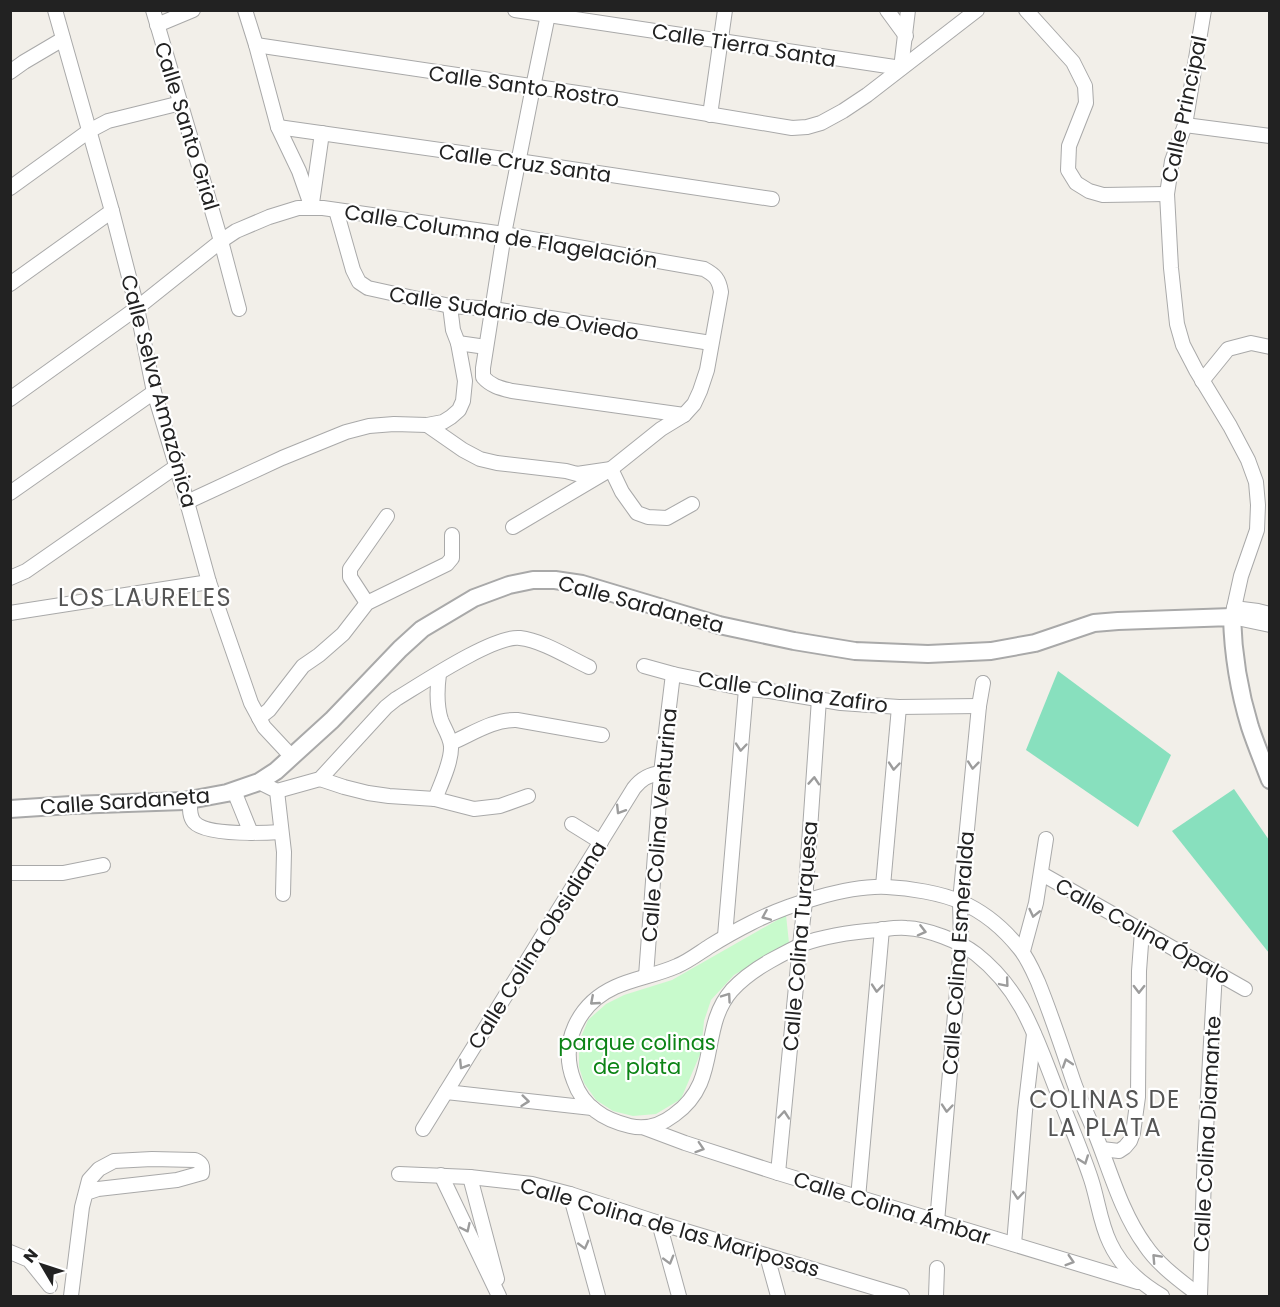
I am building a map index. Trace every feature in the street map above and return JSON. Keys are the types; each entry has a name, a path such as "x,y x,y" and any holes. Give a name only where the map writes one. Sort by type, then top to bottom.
{"street":[{"name":"Calle Selva Amazónica","path":"55,10 112,211 137,308 154,392 209,582 251,703 262,722 292,757"},
{"name":"Calle Santo Grial","path":"153,10 239,309"},
{"path":"157,25 193,10"},
{"path":"245,10 278,127 299,171 305,208"},
{"name":"Calle Tierra Santa","path":"515,10 549,13 901,68"},
{"path":"711,115 725,10"},
{"path":"887,10 906,36"},
{"path":"901,68 908,10"},
{"name":"Calle Santo Rostro","path":"256,45 618,99 792,128 821,123 851,106 977,10"},
{"path":"1026,10 1073,62 1085,86 1086,104 1069,146 1068,170 1076,183 1089,191 1103,195 1167,194"},
{"name":"Calle Principal","path":"1204,10 1185,125 1172,161 1167,194 1177,324 1183,345 1248,460 1256,482 1263,526 1241,576 1233,613"},
{"path":"549,13 504,234 483,377 496,387 512,391 684,415"},
{"path":"10,72 63,39"},
{"path":"10,188 89,131 108,121 181,103"},
{"path":"1185,125 1269,136"},
{"name":"Calle Cruz Santa","path":"278,127 772,200"},
{"path":"305,208 322,133"},
{"path":"10,399 137,308 236,231 268,217 305,208"},
{"name":"Calle Columna de Flagelación","path":"305,208 336,210 504,234 704,269 715,274 721,292 711,343"},
{"name":"Calle Sudario de Oviedo","path":"336,210 353,270 359,282 368,288 450,306 492,309 711,343"},
{"path":"10,284 112,211"},
{"path":"187,502 282,458 346,432 369,426 427,425 443,422 451,417 459,410 463,401 465,381 450,306"},
{"path":"458,343 486,346"},
{"path":"513,527 611,469 661,429 684,415 694,404 700,391 707,370 711,343"},
{"path":"1202,381 1228,349 1251,343 1269,347"},
{"path":"10,493 154,392"},
{"path":"427,425 480,459 578,474 611,469"},
{"path":"10,578 26,572 177,466"},
{"path":"611,469 622,492 637,513 648,517 667,518 692,504"},
{"path":"367,603 350,577 350,569 387,516"},
{"path":"262,722 268,710 303,666 343,634 367,603 447,564 452,558 452,535"},
{"name":"Calle Sardaneta","path":"10,809 190,800 259,782 276,771 332,720 422,629 474,598 509,585 533,580 582,584 719,625 855,651 928,654 991,651 1035,643 1094,623 1233,613"},
{"path":"10,614 209,582"},
{"path":"1233,613 1269,614"},
{"path":"1233,613 1269,625"},
{"path":"1233,613 1233,639 1239,686 1250,728 1269,780"},
{"path":"259,782 277,791 320,779 396,699 492,644 519,638 541,644 589,667"},
{"name":"Calle Colina Zafiro","path":"644,666 746,689 841,703 899,707 979,706"},
{"path":"435,799 451,750 451,743 438,704 438,674"},
{"name":"Calle Colina Venturina","path":"646,976 661,773 672,674"},
{"name":"Calle Colina Esmeralda","path":"937,1222 962,945 960,901 983,683"},
{"path":"725,936 746,689"},
{"name":"Calle Colina Turquesa","path":"778,1173 805,902 819,699"},
{"path":"884,886 899,707"},
{"path":"451,743 508,720 602,735"},
{"name":"Calle Colina Obsidiana","path":"423,1129 638,783 648,776 661,773"},
{"path":"320,779 368,793 435,799 474,809 500,806 528,796"},
{"path":"234,790 251,833"},
{"path":"277,791 284,852 283,894"},
{"path":"190,800 191,817 196,824 206,830 281,832"},
{"path":"572,824 601,842"},
{"path":"1023,951 1042,874 1046,839"},
{"path":"10,873 63,873 103,865"},
{"name":"Calle Colina Ópalo","path":"1042,874 1245,989"},
{"path":"592,1108 575,1085 570,1071 568,1053 571,1034 580,1015 604,992 675,967 725,936 775,912 839,892 884,886 921,891 960,901 981,913 1023,951 1043,994 1075,1087 1102,1149 1126,1214 1158,1261 1200,1296"},
{"path":"645,1128 665,1122 682,1110 695,1095 704,1075 714,1025 722,1003 735,986 754,970 800,945 825,937 903,927 923,931 962,945 977,955 1013,992 1026,1013 1078,1142 1110,1244 1122,1264 1141,1283 1162,1296"},
{"path":"858,1198 882,929"},
{"path":"1102,1149 1119,1151 1130,1141 1133,1133 1138,1097 1139,971 1142,931"},
{"name":"Calle Colina Diamante","path":"1200,1296 1205,1147 1215,972"},
{"path":"1014,1244 1034,1032"},
{"path":"446,1092 592,1108"},
{"name":"Calle Colina Ámbar","path":"592,1108 611,1120 645,1128 778,1173 1141,1283"},
{"path":"71,1296 82,1207 89,1180 99,1169 114,1161 152,1159 195,1160 202,1167 202,1173 195,1176 98,1189 86,1193"},
{"name":"Calle Colina de las Mariposas","path":"399,1173 524,1183 570,1194 902,1296"},
{"path":"441,1175 500,1296"},
{"path":"470,1177 500,1296"},
{"path":"570,1194 597,1296"},
{"path":"659,1223 679,1296"},
{"path":"10,1252 29,1260 50,1286"},
{"path":"767,1256 778,1296"},
{"path":"936,1296 937,1268"},
{"path":"858,1282 862,1296"}],"green space":[{"path":"1058,671 1171,755 1138,827 1026,750"},
{"path":"1234,789 1269,840 1269,953 1172,831"},
{"name":"parque colinas de plata","path":"786,915 789,943 734,975 711,1000 704,1021 701,1052 681,1099 656,1114 633,1116 613,1111 596,1100 584,1083 579,1067 579,1042 588,1020 606,1004 624,995 672,980"}],"district":[{"name":"LOS LAURELES","path":"145,597"},
{"name":"COLINAS DE LA PLATA","path":"1105,1113"}]}
